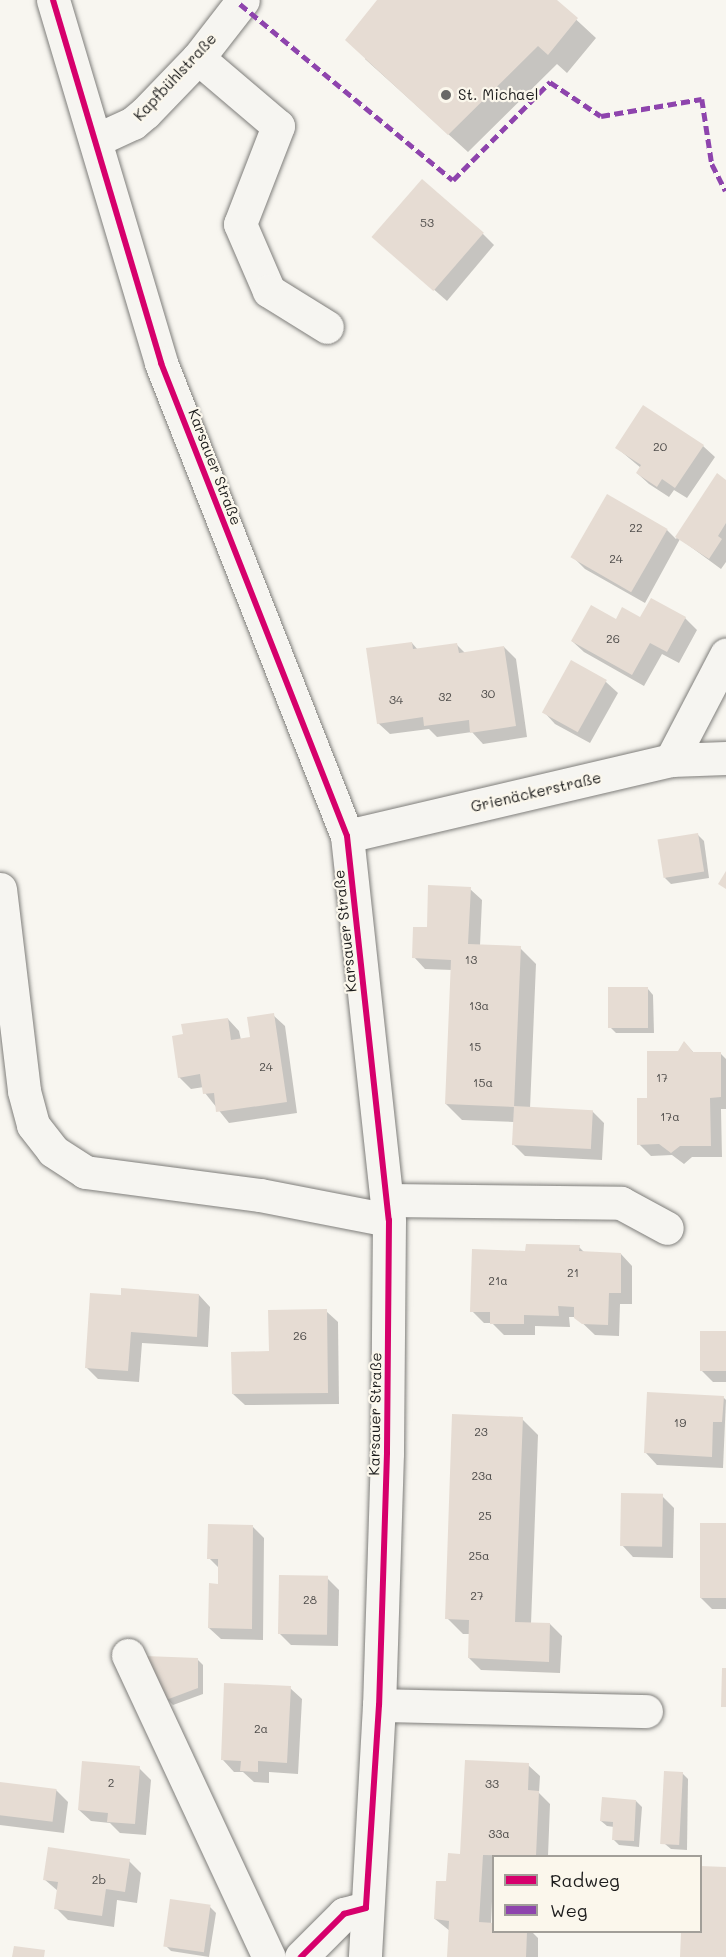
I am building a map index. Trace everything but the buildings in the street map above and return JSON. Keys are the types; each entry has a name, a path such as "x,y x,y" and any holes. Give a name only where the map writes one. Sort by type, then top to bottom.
{"street":[{"name":"Karsauer Straße","path":"53,0 161,363 347,836 389,1210 387,1453 379,1705 365,1957"},
{"name":"Kapfbühlstraße","path":"96,140 133,123 146,113 198,58 243,0"},
{"path":"198,58 278,126 240,224 269,291 327,327"},
{"path":"671,760 726,655"},
{"name":"Grienäckerstraße","path":"347,836 671,760 726,758"},
{"path":"0,890 24,1091 33,1125 53,1151 85,1172 389,1210 621,1203 667,1228"},
{"path":"128,1655 269,1957"},
{"path":"379,1705 646,1711"},
{"path":"301,1957 344,1914 366,1908"}],"marked path":[{"path":"240,4 453,180 550,82 601,116 702,99 712,164 726,191"}],"cycle path":[{"path":"53,0 161,363 347,836 389,1220 387,1453 379,1705 366,1908 344,1914 301,1957"}],"place":[{"name":"St. Michael","path":"446,95"}]}
